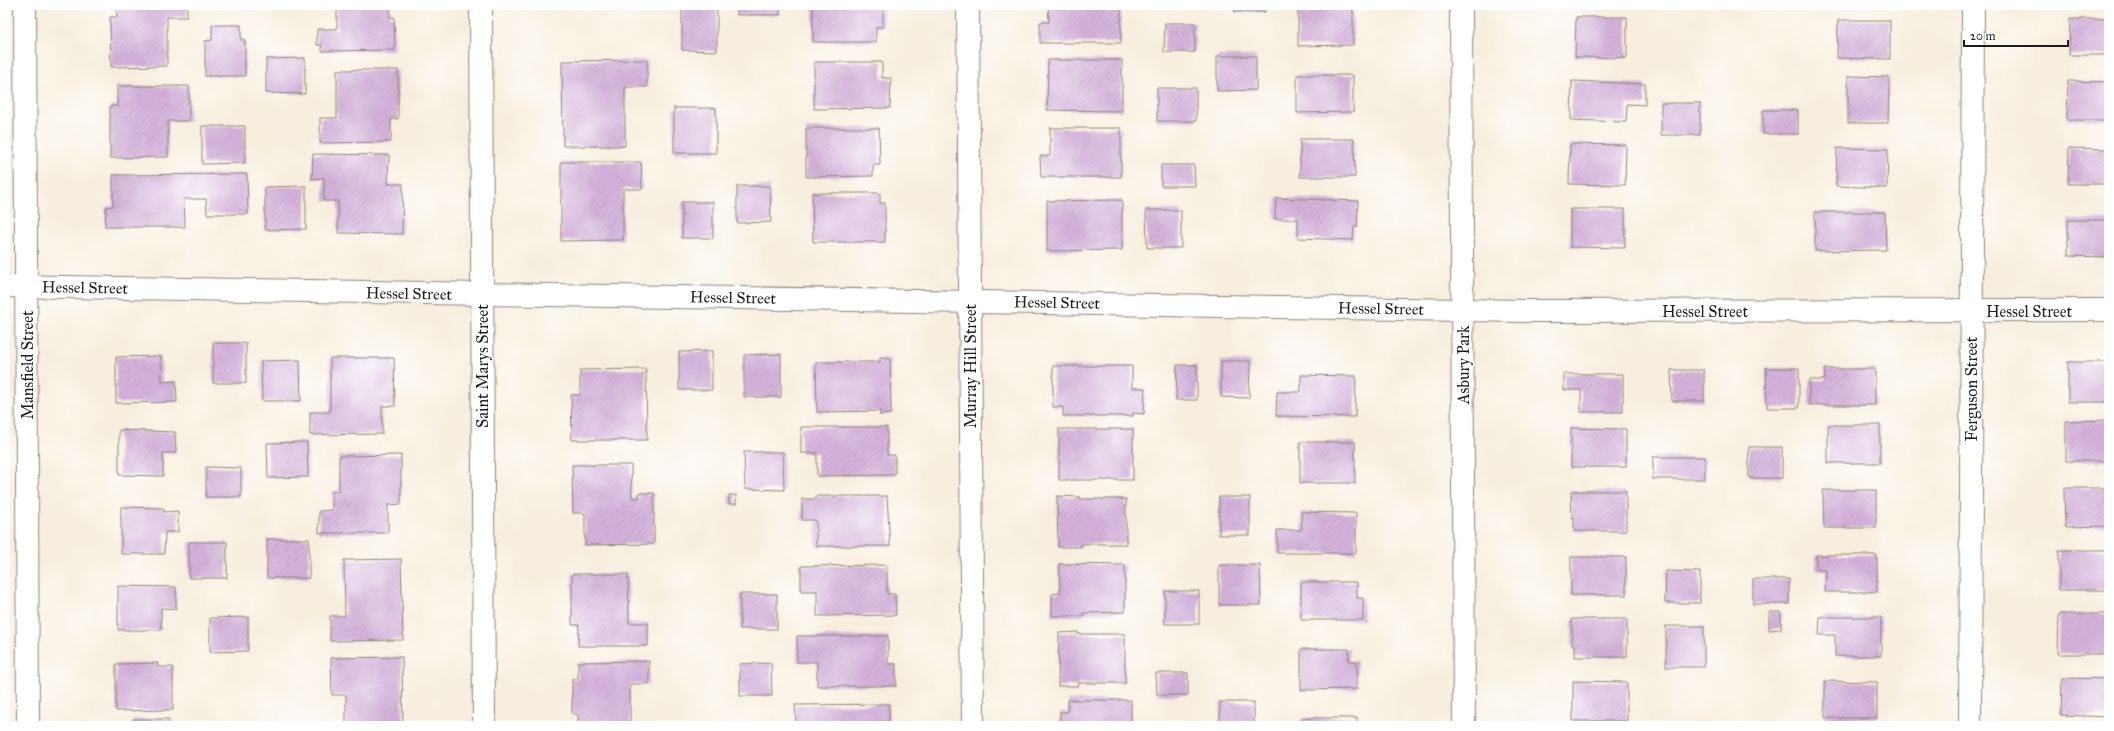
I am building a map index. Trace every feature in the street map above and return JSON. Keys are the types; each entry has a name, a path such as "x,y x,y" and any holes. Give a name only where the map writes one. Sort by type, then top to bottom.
{"street":[{"name":"Mansfield Street","path":"25,5 28,726"},
{"name":"Saint Marys Street","path":"481,5 484,726"},
{"name":"Murray Hill Street","path":"968,5 973,726"},
{"name":"Asbury Park","path":"1462,5 1464,726"},
{"name":"Ferguson Street","path":"1970,726 1973,5"},
{"name":"Hessel Street","path":"5,286 1463,309 1972,311 2109,310"}],"building":[{"path":"116,5 187,5 187,17 167,17 167,66 111,67 110,17 117,17"},
{"path":"264,5 300,5 300,8 264,7"},
{"path":"337,5 390,5 390,17 394,17 395,50 322,51 322,45 317,45 317,29 337,29"},
{"path":"737,5 780,5 780,15 737,15"},
{"path":"813,5 883,5 883,27 876,27 876,42 813,42"},
{"path":"1048,5 1121,5 1121,43 1040,43 1040,22 1049,22"},
{"path":"1235,5 1265,5 1265,12 1235,12"},
{"path":"682,6 717,6 717,51 682,50"},
{"path":"1353,7 1353,45 1298,46 1298,8"},
{"path":"1576,17 1627,17 1627,58 1575,57"},
{"path":"2070,19 2109,19 2109,55 2069,55"},
{"path":"1838,20 1890,20 1890,59 1837,58"},
{"path":"1165,23 1195,23 1195,52 1164,52"},
{"path":"212,25 241,25 241,40 245,40 245,76 205,76 205,41 212,40"},
{"path":"1217,56 1256,56 1256,90 1217,91"},
{"path":"305,58 305,94 266,93 266,59"},
{"path":"647,60 647,87 625,87 625,146 563,146 562,61"},
{"path":"1048,60 1122,60 1122,111 1047,110"},
{"path":"814,62 882,62 882,78 891,78 890,108 814,109"},
{"path":"337,70 398,70 398,119 391,119 391,142 320,143 320,118 337,118"},
{"path":"1297,75 1353,75 1353,112 1297,113"},
{"path":"1848,76 1889,77 1888,123 1848,123"},
{"path":"1572,81 1645,84 1645,105 1627,104 1626,122 1571,120"},
{"path":"2068,81 2109,82 2109,120 2067,120"},
{"path":"117,86 189,86 189,121 168,121 168,157 110,158 110,106 117,106"},
{"path":"1157,88 1196,88 1196,121 1157,121"},
{"path":"1661,103 1700,103 1700,135 1661,135"},
{"path":"674,108 716,108 716,153 674,153"},
{"path":"1763,110 1798,110 1798,134 1763,134"},
{"path":"202,126 245,126 245,163 202,164"},
{"path":"806,128 879,128 880,165 873,165 873,176 806,177"},
{"path":"1050,128 1121,128 1121,177 1041,177 1040,156 1050,156"},
{"path":"1300,139 1354,139 1355,177 1300,177"},
{"path":"1570,144 1626,145 1625,185 1569,184"},
{"path":"1837,148 1888,149 1887,188 1836,186"},
{"path":"2069,148 2109,149 2109,184 2068,184"},
{"path":"313,154 389,155 388,184 403,184 402,234 338,233 338,201 324,201 324,178 312,179"},
{"path":"561,162 641,162 642,189 623,189 623,240 561,241"},
{"path":"1161,165 1194,165 1195,186 1161,186"},
{"path":"247,174 248,214 207,214 206,199 184,199 185,227 105,227 106,207 113,206 113,175"},
{"path":"306,186 306,229 265,230 265,187"},
{"path":"737,186 770,186 771,222 737,223"},
{"path":"812,193 880,193 880,203 885,203 885,242 813,242"},
{"path":"1276,198 1358,201 1357,227 1354,227 1353,240 1298,238 1298,219 1275,219"},
{"path":"1122,200 1122,250 1047,251 1047,201"},
{"path":"682,202 713,202 713,238 682,238"},
{"path":"1570,209 1625,209 1625,248 1570,247"},
{"path":"1146,210 1181,210 1181,248 1147,248"},
{"path":"1815,212 1885,212 1886,250 1815,251"},
{"path":"2068,220 2109,220 2109,257 2068,256"},
{"path":"213,343 246,343 246,383 213,383"},
{"path":"712,351 712,390 679,390 679,352"},
{"path":"781,354 781,397 744,397 744,355"},
{"path":"161,356 162,382 176,381 177,402 116,403 116,357"},
{"path":"330,358 394,358 395,406 382,406 382,434 310,435 310,412 330,412"},
{"path":"880,358 890,359 891,414 880,415 880,411 817,412 816,362 880,362"},
{"path":"300,360 301,401 262,401 261,361"},
{"path":"1221,361 1250,361 1249,398 1221,397"},
{"path":"2068,362 2109,362 2109,402 2068,402"},
{"path":"1177,365 1197,365 1197,400 1176,400"},
{"path":"1053,366 1132,366 1132,388 1145,388 1144,414 1133,413 1133,416 1063,416 1063,407 1053,407"},
{"path":"1766,368 1799,368 1799,408 1767,408"},
{"path":"646,369 647,440 572,440 571,395 580,395 580,370"},
{"path":"1825,369 1875,369 1875,405 1809,405 1809,380 1825,380"},
{"path":"1671,370 1704,370 1704,401 1672,401"},
{"path":"1564,374 1623,374 1623,412 1581,412 1581,390 1564,390"},
{"path":"1301,375 1356,376 1355,417 1276,416 1277,392 1301,392"},
{"path":"2109,420 2109,461 2066,461 2066,421"},
{"path":"1828,425 1880,425 1880,463 1828,463"},
{"path":"801,427 887,427 887,455 895,455 895,475 817,476 817,453 801,453"},
{"path":"1571,428 1626,429 1626,467 1571,467"},
{"path":"1059,429 1133,429 1133,480 1059,480"},
{"path":"119,430 175,432 176,453 163,453 163,476 119,475"},
{"path":"307,442 308,477 268,478 267,443"},
{"path":"1300,442 1355,442 1355,483 1300,483"},
{"path":"1749,447 1782,447 1782,478 1749,478"},
{"path":"744,452 783,452 784,490 745,489"},
{"path":"401,455 401,504 388,505 388,533 319,533 319,511 332,510 332,491 339,491 339,456"},
{"path":"1653,457 1705,457 1705,479 1653,479"},
{"path":"572,465 631,465 632,498 639,498 639,493 654,493 654,544 585,545 585,513 573,513"},
{"path":"206,467 241,468 241,497 206,497"},
{"path":"2064,488 2109,488 2109,526 2065,527"},
{"path":"1823,490 1876,490 1876,528 1824,528"},
{"path":"1571,491 1626,491 1626,531 1574,531"},
{"path":"729,495 736,495 736,504 729,504"},
{"path":"816,496 887,496 890,546 816,546 816,520 802,520 802,499 816,499"},
{"path":"1057,496 1080,497 1080,499 1126,499 1126,544 1081,544 1081,547 1058,547"},
{"path":"1219,497 1250,497 1250,535 1219,535"},
{"path":"121,507 164,508 164,512 178,511 178,532 165,532 164,554 121,554"},
{"path":"1301,512 1356,513 1356,553 1277,553 1277,530 1302,530"},
{"path":"267,539 309,539 309,578 267,578"},
{"path":"189,542 227,542 227,578 189,578"},
{"path":"2059,550 2109,550 2109,590 2059,590"},
{"path":"1816,555 1877,555 1877,592 1825,592 1826,570 1816,570"},
{"path":"1571,557 1626,557 1626,595 1571,595"},
{"path":"401,559 403,640 330,641 330,616 345,616 344,560"},
{"path":"1059,564 1125,565 1125,612 1083,613 1084,616 1052,616 1052,594 1060,593"},
{"path":"887,565 887,594 895,594 896,615 817,616 817,591 801,591 801,566"},
{"path":"1219,565 1260,565 1261,605 1219,605"},
{"path":"1666,571 1700,572 1700,603 1665,603"},
{"path":"572,574 628,574 629,623 648,623 648,646 578,646 579,625 572,625"},
{"path":"1753,579 1789,579 1789,604 1753,604"},
{"path":"1301,582 1357,582 1357,598 1363,598 1363,620 1301,620"},
{"path":"118,586 176,587 176,609 161,608 161,630 118,630"},
{"path":"1165,591 1199,591 1199,624 1165,624"},
{"path":"740,594 777,594 777,629 740,629"},
{"path":"1769,612 1781,612 1781,629 1769,630"},
{"path":"2059,614 2109,614 2109,654 2058,654"},
{"path":"248,617 248,651 210,652 210,618"},
{"path":"1820,617 1881,617 1881,656 1835,656 1835,635 1819,635"},
{"path":"1572,619 1627,619 1627,657 1575,657 1575,645 1572,645"},
{"path":"1666,626 1704,626 1704,667 1666,667"},
{"path":"1078,632 1078,634 1125,634 1125,683 1078,683 1078,686 1058,686 1059,633"},
{"path":"797,636 888,636 888,664 896,664 896,686 817,686 817,662 797,662"},
{"path":"1301,649 1349,649 1349,661 1357,661 1357,689 1301,690"},
{"path":"402,657 403,726 346,726 346,695 332,695 331,658"},
{"path":"649,661 649,684 630,684 630,726 578,726 578,714 572,714 572,678 578,679 578,662"},
{"path":"158,663 157,667 173,667 173,710 116,711 116,664"},
{"path":"771,663 772,696 740,696 740,664"},
{"path":"1156,673 1188,673 1188,695 1157,695"},
{"path":"2062,678 2109,679 2109,717 2061,715"},
{"path":"1573,681 1627,682 1627,721 1573,721"},
{"path":"1825,681 1877,682 1877,718 1825,718"},
{"path":"1068,700 1131,700 1131,726 1060,726 1060,712 1068,712"},
{"path":"1220,702 1254,702 1254,726 1220,726"},
{"path":"889,704 889,726 796,726 795,705"},
{"path":"1302,718 1357,718 1357,726 1302,726"},
{"path":"133,719 169,719 169,726 133,726"}]}
